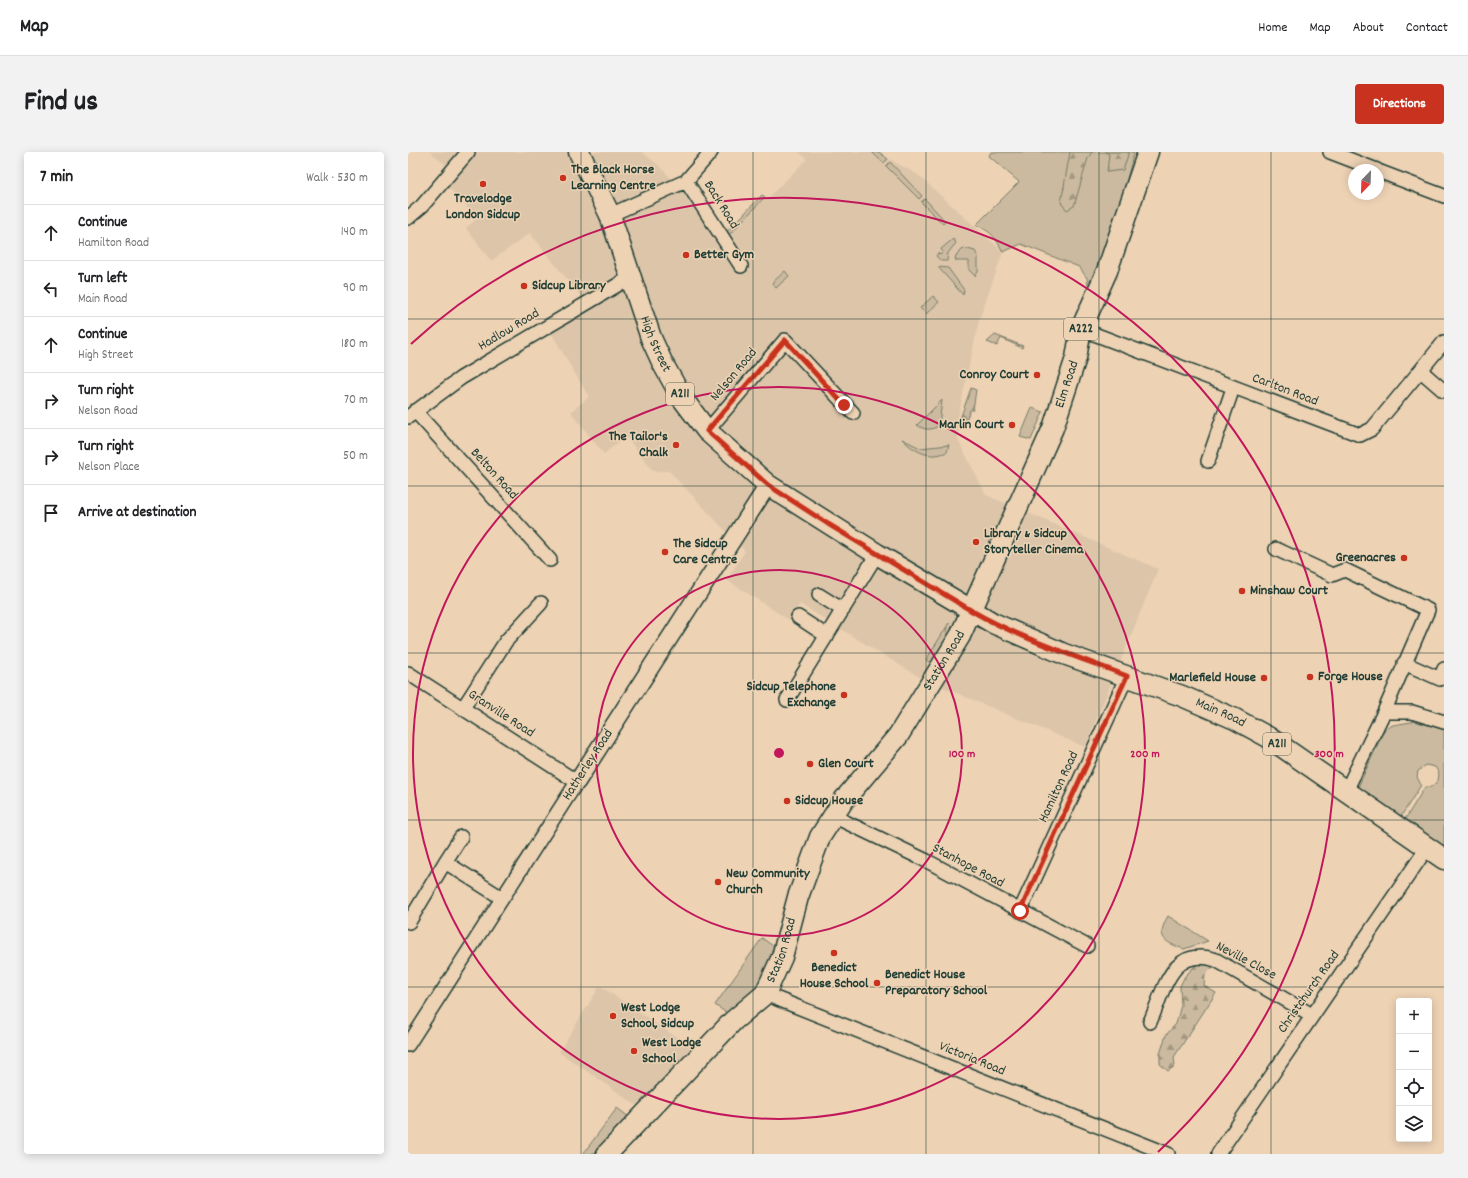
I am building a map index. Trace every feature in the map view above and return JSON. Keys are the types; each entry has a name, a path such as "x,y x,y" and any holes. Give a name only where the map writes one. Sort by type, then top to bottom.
{"main road":[{"name":"High Street","path":"579,152 610,215 651,338 663,364 682,398 707,431 768,485 972,611"},
{"name":"Elm Road","path":"972,611 1024,490 1053,428 1076,358 1081,329 1106,271 1148,152"},
{"name":"Main Road","path":"972,611 993,623 1064,654 1182,696 1235,719 1268,737 1444,859"},
{"name":"Station Road","path":"607,1154 733,1021 765,994 782,957 798,897 820,837 843,801 898,736 957,642 972,611"}],"street":[{"path":"610,215 686,181 711,152"},
{"path":"1330,152 1361,164"},
{"path":"408,218 422,206 467,154"},
{"path":"1384,173 1444,196"},
{"name":"Back Road","path":"686,181 741,266"},
{"name":"Hadlow Road","path":"412,414 461,378 631,277"},
{"name":"Carlton Road","path":"1081,329 1360,435 1372,429 1444,342"},
{"name":"Nelson Road","path":"707,431 785,340 852,413"},
{"path":"1421,371 1444,391"},
{"path":"1208,461 1233,388"},
{"name":"Belton Road","path":"412,414 550,560"},
{"name":"Hatherley Road","path":"408,1045 768,485"},
{"path":"1276,549 1332,575 1345,570 1428,610 1384,712 1346,791"},
{"path":"787,700 878,554"},
{"path":"819,595 843,610"},
{"path":"464,708 506,641 541,603"},
{"path":"798,617 827,636"},
{"path":"1404,663 1440,678 1444,669"},
{"name":"Granville Road","path":"408,673 577,782"},
{"name":"Hamilton Road","path":"1020,911 1127,676"},
{"path":"1384,712 1412,712 1444,722"},
{"name":"Stanhope Road","path":"833,816 927,861 1087,946"},
{"path":"409,922 461,837"},
{"name":"Christchurch Road","path":"1218,1154 1427,848"},
{"path":"445,862 502,898"},
{"name":"Neville Close","path":"1150,1022 1170,974 1179,964 1190,957 1204,956 1216,960 1312,1016"},
{"name":"Victoria Road","path":"765,994 1168,1154"}],"shaded area":[{"path":"430,152 642,152 658,165 722,231 770,196 807,159 799,152 876,152 918,175 1003,252 979,320 958,417 958,440 986,495 1158,569 1085,747 921,678 800,604 789,620 727,580 745,551 669,471 653,471 626,436 604,454 571,412 589,397 549,329 588,305 530,233 491,261 466,228 478,218 446,185 456,173"},
{"name":"West Lodge School, Sidcup","path":"600,986 691,1047 639,1107 559,1052"}],"green space":[{"path":"872,152 879,152 888,159 883,163"},
{"path":"991,152 1134,152 1098,290 1088,285 1087,278 1079,267 1021,244 1003,252 998,243 986,230 976,225 1019,182 989,156"},
{"path":"1070,152 1092,152 1088,158 1074,206 1067,210 1061,203"},
{"path":"1105,152 1129,152 1123,170 1107,172 1109,154"},
{"path":"890,162 922,196 919,199 886,166"},
{"path":"762,195 765,197 727,237 725,234"},
{"path":"925,199 945,221 943,224 921,202"},
{"path":"953,239 956,243 948,253 947,261 941,261 936,256 938,253 940,255 943,252 941,249"},
{"path":"964,248 975,251 978,257 978,272 975,276 969,270 969,261 956,261 955,257"},
{"path":"938,267 948,268 964,290 963,295"},
{"path":"785,271 789,276 776,288 772,283"},
{"path":"933,296 939,302 926,314 920,308"},
{"path":"995,335 1023,346 1022,348 1001,338 997,346 987,342"},
{"path":"971,388 976,390 973,410 970,410 964,425 961,424 960,419"},
{"path":"942,400 939,425 928,429 917,425"},
{"path":"1032,408 1043,412 1031,440 1020,437"},
{"path":"902,439 920,448 949,445 947,452 928,455 912,447"},
{"path":"949,623 946,638 932,664 926,660"},
{"path":"1417,721 1444,728 1444,849 1404,821 1425,787 1431,787 1438,781 1439,773 1435,767 1426,765 1418,771 1417,777 1421,785 1400,818 1358,787 1385,729 1393,725"},
{"path":"1168,916 1208,941 1184,949 1171,944 1162,934 1164,923"},
{"path":"762,938 777,949 766,973 753,994 731,1016 715,1005"},
{"path":"1202,963 1209,964 1212,968 1205,975 1204,986 1216,993 1174,1057 1175,1066 1168,1071 1160,1064 1160,1054 1166,1035 1176,1024 1181,1005 1180,986 1185,976 1195,966"},
{"path":"617,1108 633,1120 597,1154 583,1154"}],"place":[{"name":"The Black Horse Learning Centre","path":"563,178"},
{"name":"Travelodge London Sidcup","path":"483,184"},
{"name":"Better Gym","path":"686,255"},
{"name":"Sidcup Library","path":"524,286"},
{"name":"Conroy Court","path":"1037,375"},
{"name":"Marlin Court","path":"1012,425"},
{"name":"The Tailor's Chalk","path":"676,445"},
{"name":"Library & Sidcup Storyteller Cinema","path":"976,542"},
{"name":"The Sidcup Care Centre","path":"665,552"},
{"name":"Greenacres","path":"1404,558"},
{"name":"Minshaw Court","path":"1242,591"},
{"name":"Forge House","path":"1310,677"},
{"name":"Marlefield House","path":"1264,678"},
{"name":"Sidcup Telephone Exchange","path":"844,695"},
{"name":"Glen Court","path":"810,764"},
{"name":"Sidcup House","path":"787,801"},
{"name":"New Community Church","path":"718,882"},
{"name":"Benedict House School","path":"834,953"},
{"name":"Benedict House Preparatory School","path":"877,983"},
{"name":"West Lodge School, Sidcup","path":"613,1016"},
{"name":"West Lodge School","path":"634,1051"}],"route":[{"path":"844,405 785,340 707,431 768,485 828,524 972,611 993,623 1064,654 1127,676 1020,911"}]}
